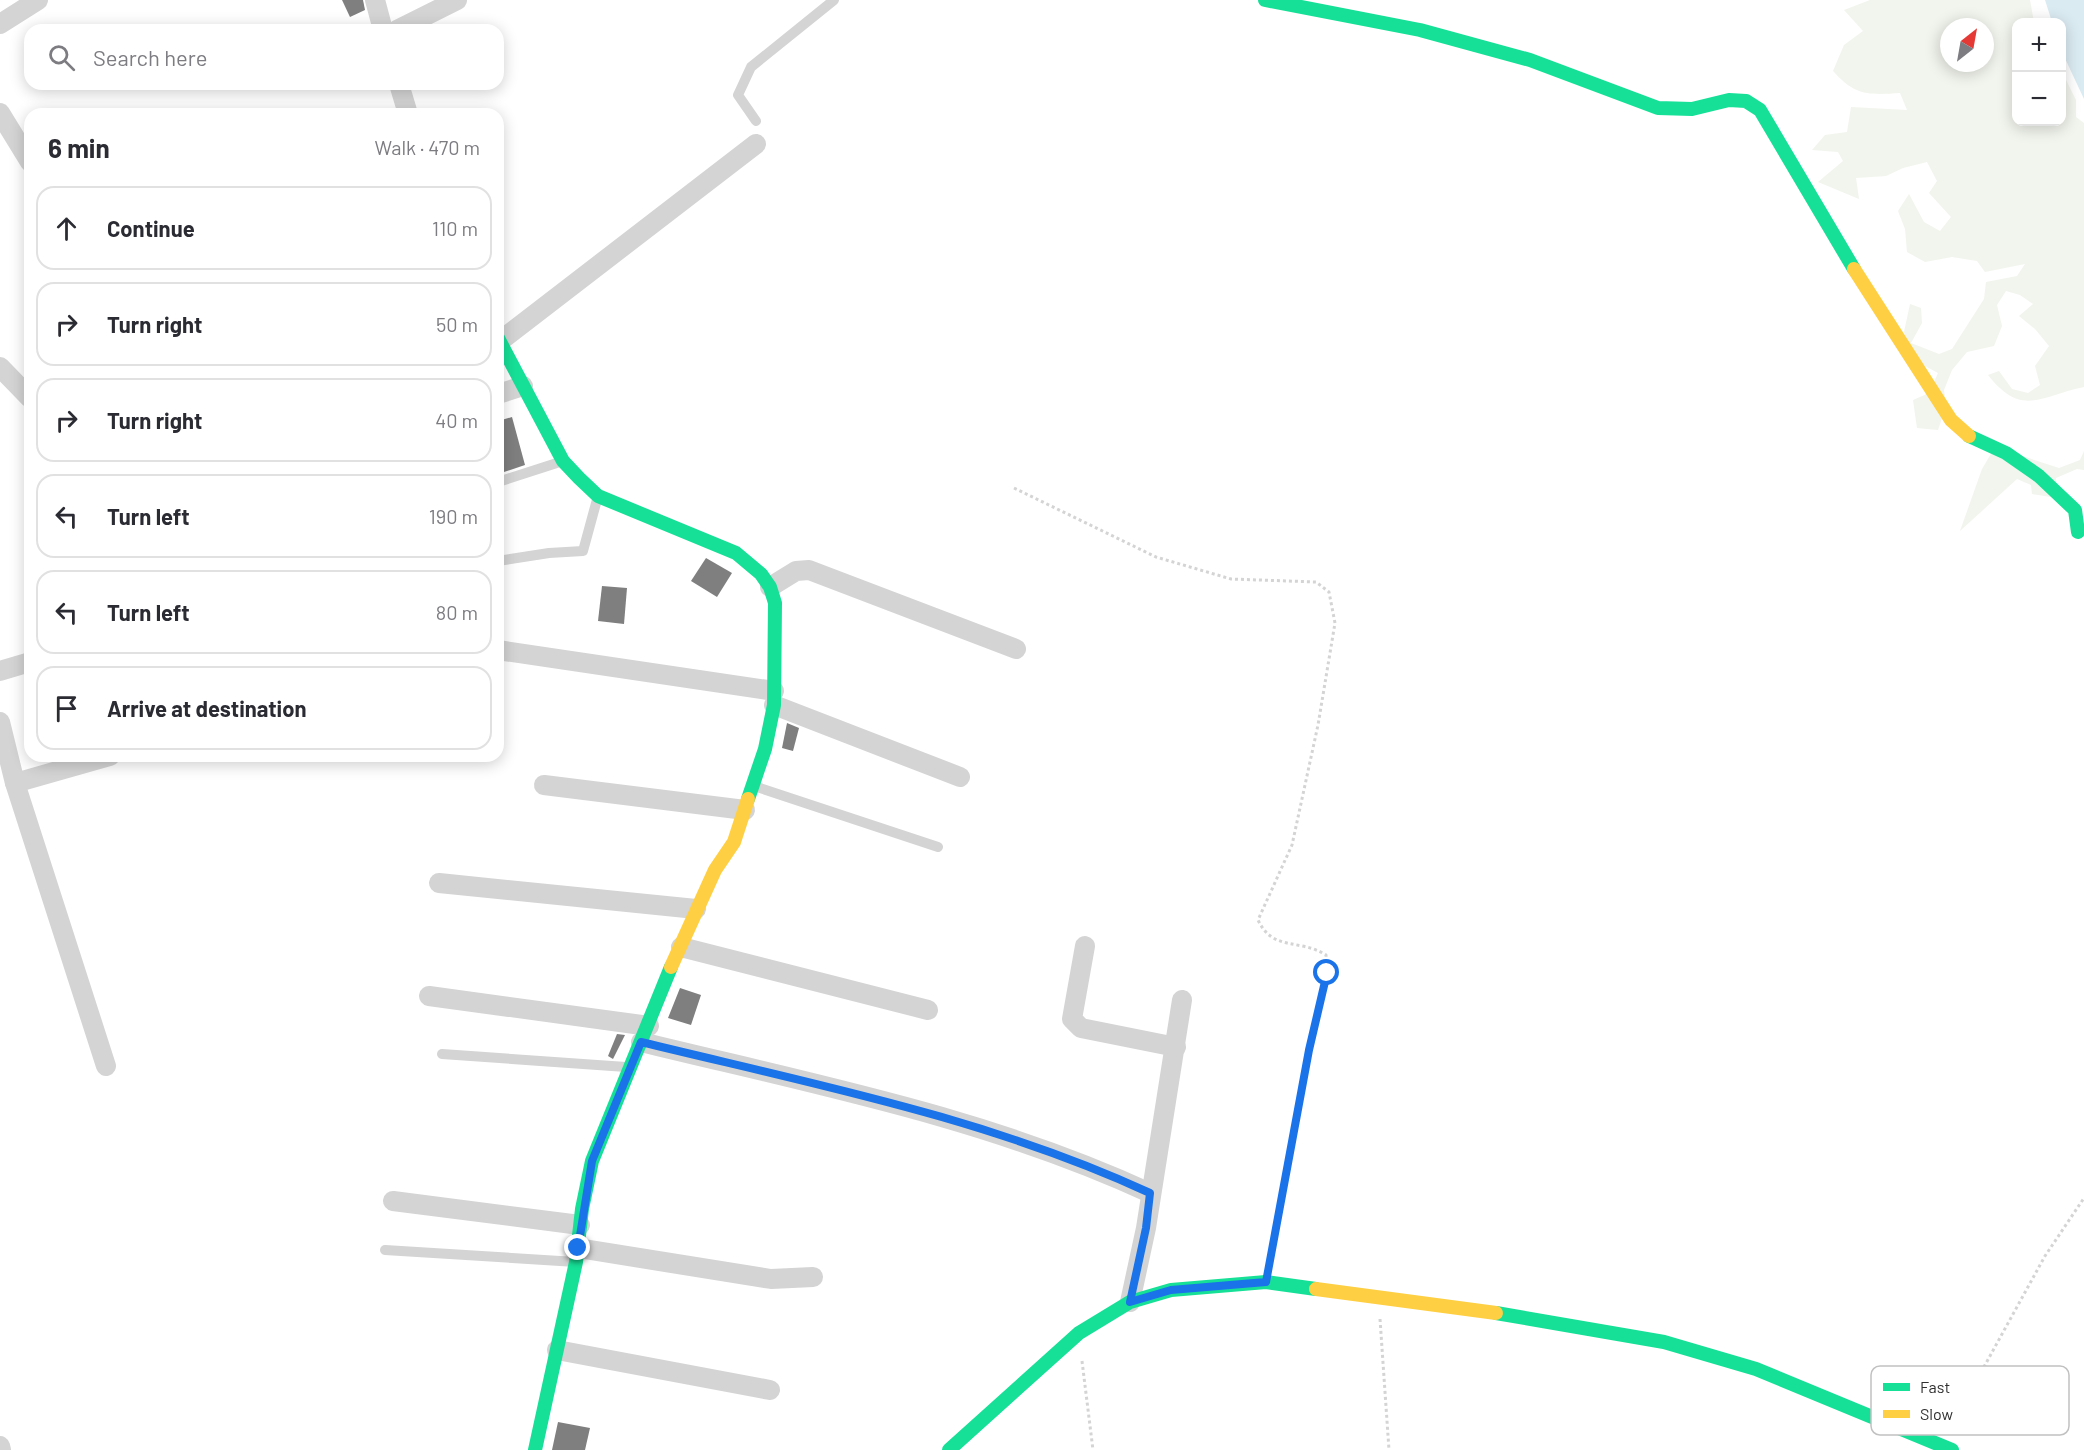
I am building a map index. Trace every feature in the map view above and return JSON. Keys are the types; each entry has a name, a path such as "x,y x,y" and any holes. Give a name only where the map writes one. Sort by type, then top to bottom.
{"street":[{"path":"0,24 38,0"},
{"path":"375,0 381,24"},
{"path":"409,24 457,0"},
{"path":"1265,0 1420,30 1530,60 1658,108 1692,109 1729,100 1746,101 1760,110 1883,316 1951,420 1962,434 2013,457 2035,473 2075,510 2078,532"},
{"path":"401,90 406,108"},
{"path":"0,113 24,152"},
{"path":"504,336 756,144"},
{"path":"504,350 563,461 598,496 736,553 761,574 770,587 775,603 774,698 754,786 734,842 715,870 696,909 592,1161 580,1224 577,1255 535,1450"},
{"path":"0,367 24,392"},
{"path":"504,392 523,386"},
{"path":"770,587 796,571 809,570 1016,650"},
{"path":"504,651 774,698 960,777"},
{"path":"0,671 24,664"},
{"path":"0,722 15,783 106,1066"},
{"path":"15,783 89,762"},
{"path":"544,785 745,810"},
{"path":"439,883 696,909"},
{"path":"1085,946 1072,1019 1081,1028 1176,1047"},
{"path":"681,947 928,1010"},
{"path":"429,996 645,1034 963,1123 1102,1171 1150,1193"},
{"path":"1130,1302 1146,1228 1182,1000"},
{"path":"393,1201 580,1224"},
{"path":"577,1255 771,1278 813,1277"},
{"path":"949,1450 1079,1333 1130,1302 1171,1290 1266,1282 1379,1296 1664,1342 1756,1369 1871,1416"},
{"path":"557,1350 770,1390"},
{"path":"1917,1435 1946,1447"}],"lane":[{"path":"756,122 738,95 751,67 834,0"},
{"path":"504,480 563,461"},
{"path":"504,560 583,550 598,496"},
{"path":"754,786 938,848"},
{"path":"442,1054 630,1067"},
{"path":"385,1250 577,1255"}],"path":[{"path":"1014,488 1156,557 1231,579 1316,582 1329,592 1335,623 1311,758 1292,845 1258,920 1264,933 1279,942 1312,946 1326,956 1327,973 1309,1050 1266,1282"},
{"path":"1988,1366 2045,1256 2084,1198"},
{"path":"1379,1296 1389,1450"},
{"path":"1079,1333 1093,1450"}],"shaded area":[{"path":"1870,0 2030,0 2033,18 2012,18 2012,126 2066,126 2066,80 2076,100 2076,117 2084,123 2084,387 2043,398 2022,400 2000,388 1988,375 1999,371 2012,389 2028,393 2040,385 2035,366 2049,346 2035,329 2019,316 2033,304 2020,295 2006,291 1997,305 2002,326 1994,346 1967,352 1952,370 1944,390 1946,406 1938,430 1917,428 1913,400 1929,393 1938,373 1914,360 1904,332 1910,304 1921,308 1922,323 1911,343 1939,354 1952,349 1984,299 1986,282 2017,276 2025,264 1985,272 1977,261 1952,257 1925,262 1907,252 1905,229 1898,211 1909,194 1924,222 1940,231 1951,217 1929,193 1937,181 1927,162 1903,168 1886,176 1856,178 1859,199 1818,182 1843,161 1838,152 1812,150 1825,135 1847,132 1851,107 1907,110 1900,93 1863,92 1848,85 1833,71 1844,45 1863,31 1844,10"},
{"path":"2045,0 2084,0 2084,99 2066,61 2066,18 2051,18"},
{"path":"1995,447 2059,468 2080,460 2084,451 2084,470 2077,469 2056,478 2057,498 2032,494 2031,485 2017,479 1960,531 1982,469"}],"building":[{"path":"342,0 363,0 365,10 350,17"},
{"path":"512,417 525,465 504,472 504,419"},
{"path":"706,558 732,573 717,597 691,581"},
{"path":"602,586 627,588 624,624 598,621"},
{"path":"787,723 799,728 793,751 782,748"},
{"path":"680,988 701,995 691,1025 668,1018"},
{"path":"617,1034 625,1035 613,1059 608,1056"},
{"path":"558,1422 590,1428 585,1450 552,1450"}],"traffic: fast":[{"path":"1265,0 1420,30 1530,60 1658,108 1692,109 1729,100 1746,101 1760,110 1854,269"},
{"path":"504,349 563,461 598,496 736,553 761,574 770,587 775,603 774,705 765,749 748,799"},
{"path":"1969,436 2006,453 2039,476 2075,510 2078,532"},
{"path":"535,1450 576,1262 582,1209 592,1161 671,967"},
{"path":"949,1450 1079,1333 1130,1302 1171,1290 1266,1282 1316,1289"},
{"path":"1496,1313 1664,1342 1756,1369 1871,1417"},
{"path":"1916,1435 1952,1450"}],"traffic: slow":[{"path":"1854,269 1951,420 1969,436"},
{"path":"671,967 715,870 734,842 748,799"},
{"path":"1316,1289 1496,1313"}],"route":[{"path":"578,1248 582,1209 592,1161 607,1119 641,1042 829,1086 932,1114 1004,1136 1102,1171 1150,1193 1146,1228 1130,1302 1171,1290 1266,1282 1309,1050 1327,973"}]}
